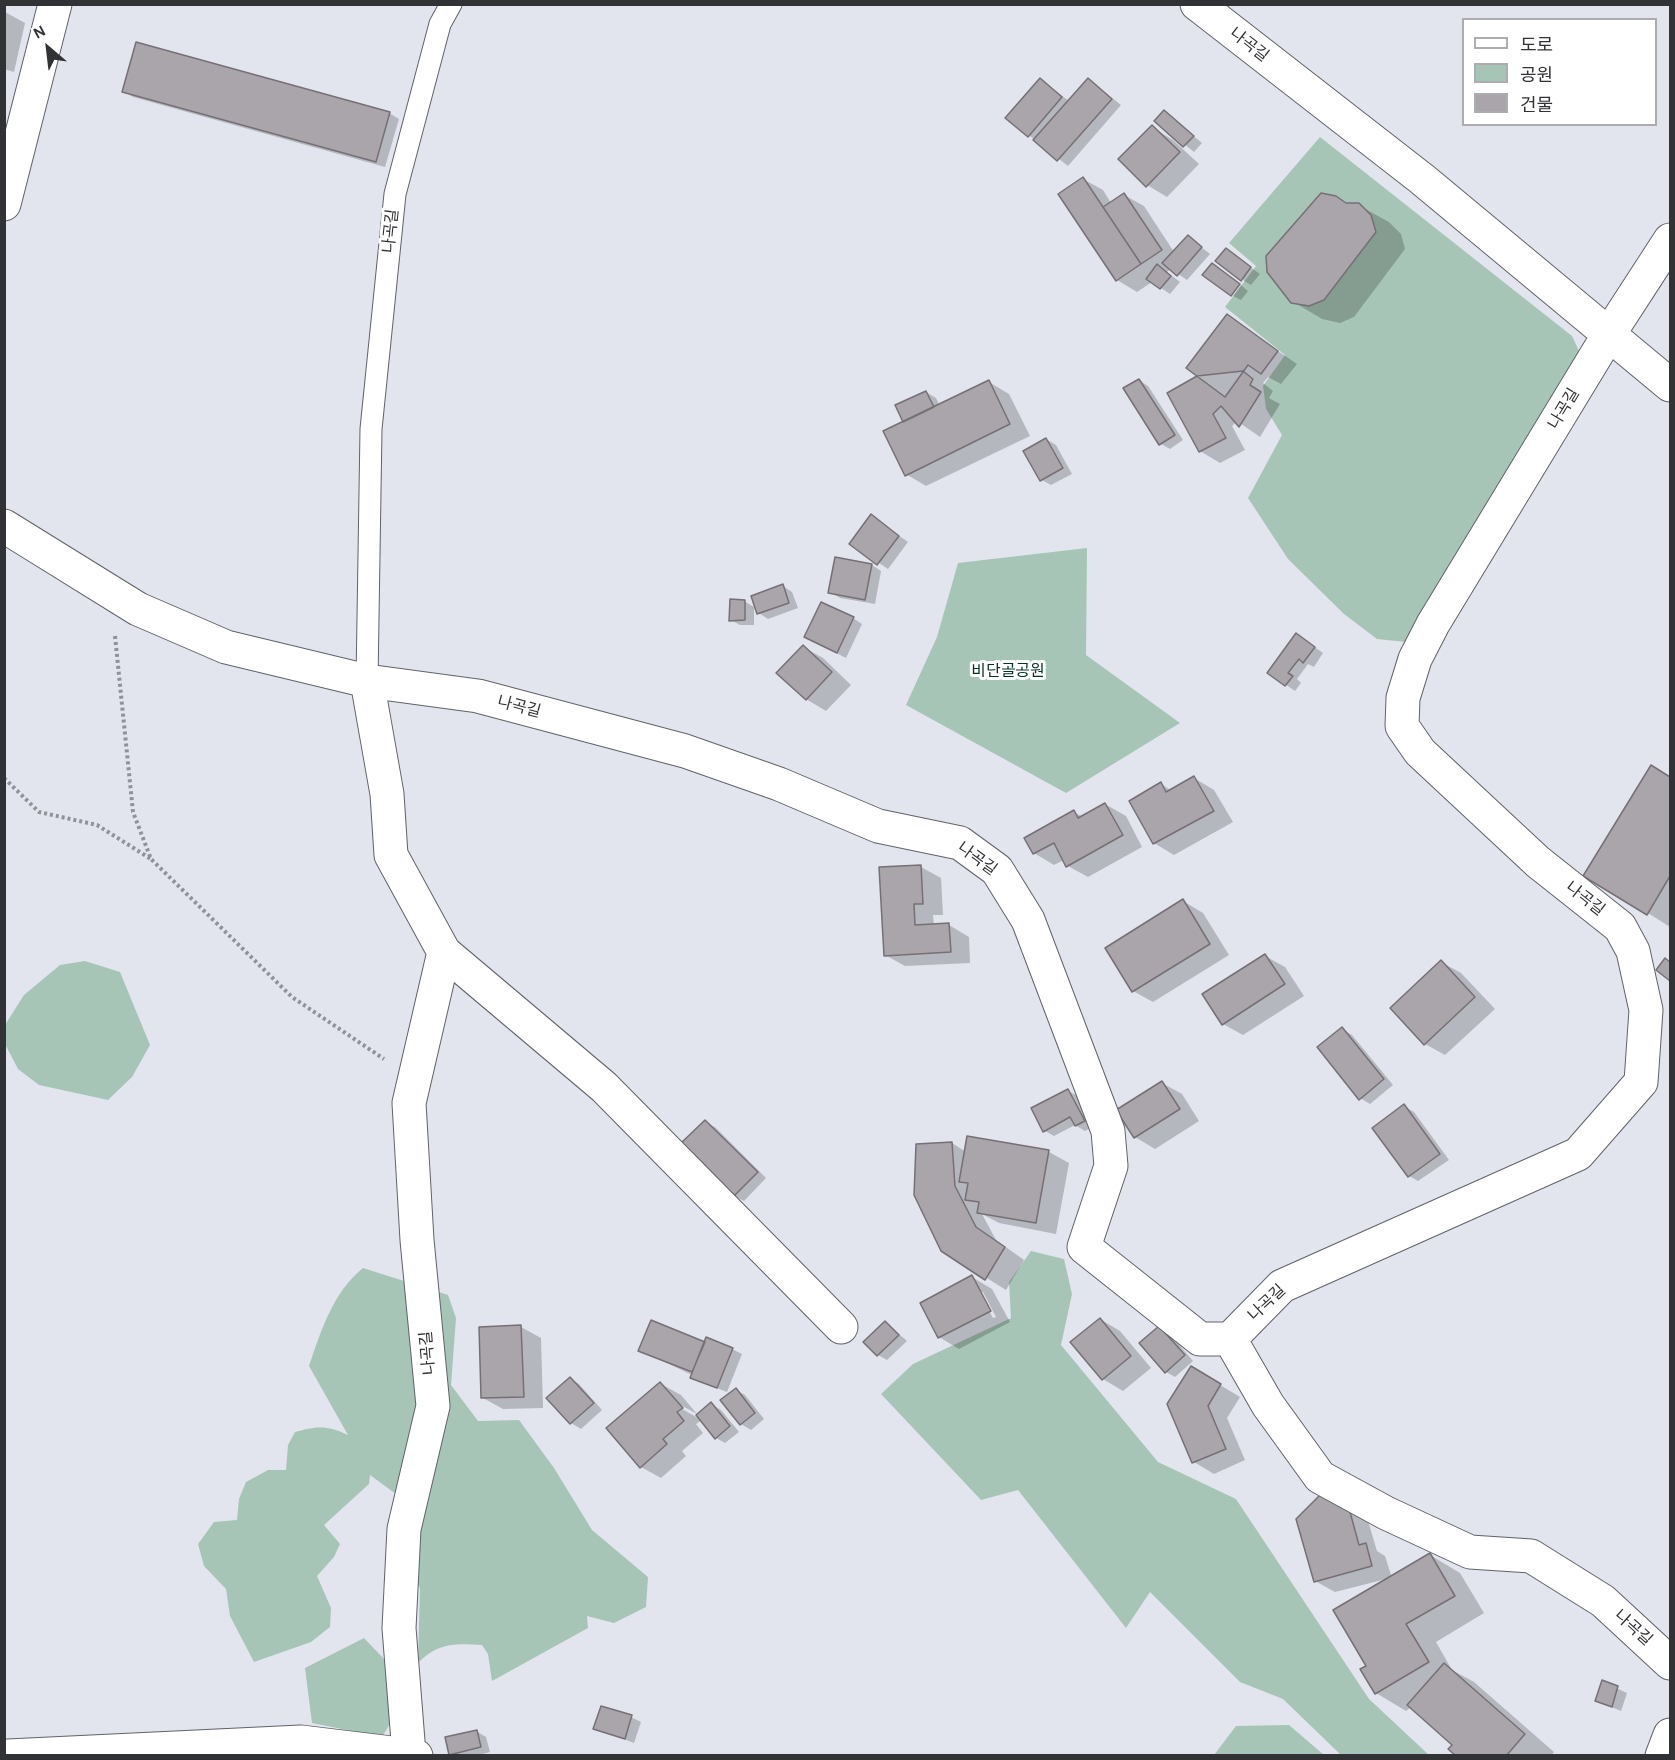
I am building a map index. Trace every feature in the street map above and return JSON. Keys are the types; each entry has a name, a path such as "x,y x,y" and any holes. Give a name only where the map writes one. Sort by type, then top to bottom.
{"street":[{"path":"4,204 55,4"},
{"name":"나곡길","path":"1197,4 1422,179 1671,384"},
{"name":"나곡길","path":"4,526 138,609 226,647 367,681 478,696 685,751 779,784 878,826 960,843 997,870 1028,920 1108,1131 1111,1166 1084,1246 1200,1339 1230,1339 1282,1286 1578,1155 1641,1082 1646,1010 1633,951 1620,927 1538,862 1420,752 1402,726 1403,698 1415,658 1609,334 1671,240"},
{"name":"나곡길","path":"367,681 387,794 391,855 444,952 604,1087 841,1327"},
{"name":"나곡길","path":"8,1755 301,1742 413,1755 399,1628 404,1529 433,1406 417,1240 409,1103 444,952"},
{"name":"나곡길","path":"1230,1339 1268,1405 1320,1477 1386,1513 1470,1552 1531,1556 1603,1601 1671,1663"},
{"path":"1662,1755 1671,1735"}],"lane":[{"name":"나곡길","path":"367,681 371,429 394,194 440,24 451,4"}],"path":[{"path":"112,592 133,812 151,859"},
{"path":"4,778 39,812 97,825 151,859 292,997 414,1079"}],"green space":[{"path":"1320,137 1572,336 1580,353 1406,642 1377,639 1344,614 1288,559 1248,498 1282,435 1266,409 1263,386 1285,355 1225,307 1256,266 1229,243"},
{"name":"비단골공원","path":"1087,548 1086,655 1180,723 1066,793 906,705 937,637 958,563"},
{"path":"85,961 120,972 150,1045 132,1077 108,1100 39,1085 18,1069 5,1044 5,1025 24,995 60,965"},
{"path":"1031,1251 1064,1259 1072,1294 1061,1345 1158,1462 1236,1499 1369,1699 1429,1755 1341,1755 1283,1699 1240,1682 1150,1592 1126,1628 1018,1490 981,1500 881,1394 913,1364 1011,1318 1009,1282"},
{"path":"363,1268 448,1295 456,1318 451,1385 478,1421 519,1420 554,1468 592,1530 648,1577 646,1607 614,1623 587,1616 588,1628 492,1681 488,1654 482,1645 463,1644 439,1648 418,1663 420,1588 391,1534 396,1494 370,1475 369,1484 324,1525 340,1544 334,1557 317,1576 331,1608 330,1627 311,1642 254,1662 230,1616 226,1589 204,1566 198,1544 214,1522 237,1520 239,1499 246,1482 268,1470 286,1470 288,1445 295,1432 322,1428 334,1429 348,1435 309,1366 323,1326 336,1300"},
{"path":"364,1638 385,1660 391,1722 382,1737 312,1723 305,1668"},
{"path":"1289,1725 1324,1755 1214,1755 1236,1726"}],"building":[{"path":"136,42 390,112 376,162 122,92"},
{"path":"1040,78 1062,97 1028,137 1005,118"},
{"path":"1088,78 1112,99 1057,161 1033,140"},
{"path":"1164,110 1194,136 1183,147 1154,121"},
{"path":"1152,125 1180,152 1146,187 1118,159"},
{"path":"1083,177 1141,264 1116,281 1058,194"},
{"path":"1124,193 1162,250 1141,264 1103,207"},
{"path":"1321,193 1336,196 1346,203 1359,203 1371,215 1376,232 1324,300 1309,306 1291,303 1267,272 1266,256"},
{"path":"1188,235 1202,247 1177,276 1162,263"},
{"path":"1226,248 1251,267 1241,281 1215,261"},
{"path":"1212,263 1240,284 1231,296 1202,275"},
{"path":"1157,264 1171,276 1160,289 1146,279"},
{"path":"1227,314 1278,351 1261,374 1248,365 1225,397 1186,368"},
{"path":"1243,371 1253,379 1250,385 1261,392 1239,427 1221,406 1213,414 1226,438 1199,452 1167,393 1197,376"},
{"path":"1139,379 1175,435 1159,445 1123,388"},
{"path":"989,380 1010,424 905,476 883,431"},
{"path":"926,391 934,407 903,422 895,405"},
{"path":"1046,438 1063,468 1040,481 1023,451"},
{"path":"871,514 899,536 877,565 849,544"},
{"path":"835,557 872,564 865,600 828,593"},
{"path":"783,584 789,603 757,614 751,596"},
{"path":"730,599 745,600 745,620 729,621"},
{"path":"821,602 854,617 837,653 804,637"},
{"path":"1296,633 1315,647 1303,663 1299,659 1288,673 1293,676 1285,686 1267,673"},
{"path":"803,645 832,672 806,700 776,673"},
{"path":"1651,765 1670,777 1670,876 1647,915 1583,876"},
{"path":"1194,776 1214,811 1153,844 1129,801 1161,782 1166,792"},
{"path":"1105,803 1123,835 1066,867 1054,843 1033,854 1024,838 1074,810 1078,818"},
{"path":"921,865 923,904 914,904 915,925 949,923 951,952 884,956 879,867"},
{"path":"1183,899 1210,944 1132,992 1105,948"},
{"path":"1265,954 1285,984 1222,1025 1202,994"},
{"path":"1665,958 1670,962 1670,981 1656,970"},
{"path":"1441,960 1475,997 1424,1045 1390,1008"},
{"path":"1342,1027 1384,1079 1359,1100 1317,1047"},
{"path":"1162,1081 1180,1109 1134,1138 1116,1110"},
{"path":"1068,1089 1085,1121 1075,1126 1070,1117 1043,1132 1031,1108"},
{"path":"1404,1104 1440,1154 1408,1177 1372,1128"},
{"path":"705,1120 758,1172 733,1197 680,1144"},
{"path":"967,1136 1049,1150 1036,1223 977,1213 979,1202 965,1200 968,1183 959,1182"},
{"path":"952,1142 955,1186 976,1227 1005,1247 985,1280 941,1251 914,1195 916,1144"},
{"path":"972,1275 991,1311 938,1338 920,1303"},
{"path":"1100,1318 1131,1356 1102,1380 1070,1342"},
{"path":"651,1320 705,1342 692,1372 638,1351"},
{"path":"885,1321 899,1335 877,1356 863,1342"},
{"path":"521,1325 524,1397 481,1398 479,1327"},
{"path":"1159,1326 1185,1355 1165,1373 1139,1343"},
{"path":"706,1337 733,1348 717,1388 690,1378"},
{"path":"1191,1366 1221,1384 1208,1406 1226,1449 1192,1463 1167,1404"},
{"path":"570,1377 594,1403 570,1424 546,1398"},
{"path":"660,1382 683,1408 677,1412 684,1421 663,1439 667,1444 640,1468 606,1428"},
{"path":"736,1388 755,1413 740,1425 720,1400"},
{"path":"711,1402 730,1426 715,1439 696,1415"},
{"path":"1320,1495 1347,1501 1359,1545 1366,1543 1372,1566 1314,1582 1296,1519"},
{"path":"1430,1553 1455,1596 1406,1624 1429,1662 1375,1694 1360,1669 1366,1666 1333,1610"},
{"path":"1444,1663 1525,1734 1506,1756 1456,1756 1448,1749 1452,1745 1407,1705"},
{"path":"1602,1680 1618,1686 1612,1707 1595,1701"},
{"path":"601,1706 632,1715 625,1739 593,1729"},
{"path":"477,1730 481,1747 449,1755 445,1737"}]}
